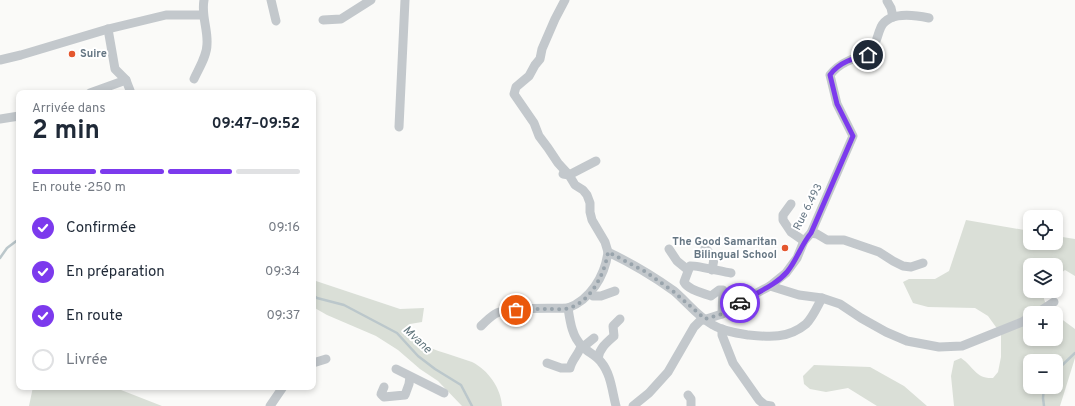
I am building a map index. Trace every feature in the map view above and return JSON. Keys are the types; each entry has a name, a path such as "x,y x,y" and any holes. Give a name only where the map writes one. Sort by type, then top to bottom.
{"street":[{"path":"194,79 208,42 203,15 204,0"},
{"path":"271,0 276,21"},
{"path":"323,20 341,19 372,0"},
{"path":"399,126 404,0"},
{"path":"481,326 501,311 568,308 583,301 590,293 607,262 608,252 606,242 592,220 590,203 587,195 583,190 575,185 569,175 558,163 539,136 534,123 514,94 516,87 529,76 540,59 542,49 565,0"},
{"path":"887,1 891,8 893,17 917,15 930,18"},
{"path":"0,60 166,15 203,15"},
{"name":"Rue 6.493","path":"633,406 649,393 668,372 694,327 705,319 722,314 770,286 786,273 797,258 804,241 811,233 853,136 837,104 830,75 833,71 850,59 868,55 877,40 883,23 893,17"},
{"path":"108,30 115,69 126,80 130,90"},
{"path":"98,90 126,80"},
{"path":"0,119 16,116"},
{"path":"559,174 569,175 596,161"},
{"path":"791,204 783,215 783,220 791,232 804,241"},
{"path":"811,233 817,234 827,240 844,240 879,252 903,266 911,267 923,263"},
{"path":"705,248 714,259 712,270"},
{"path":"669,249 677,262 688,270"},
{"path":"608,252 646,272 674,292 712,325 722,329 758,337 786,334 805,324 812,317 822,298"},
{"path":"722,314 723,290 719,290 711,296 691,289 684,282 690,266 694,265 731,273"},
{"path":"770,286 799,295 822,298 840,304 886,332 907,341 939,346 962,346 1023,321"},
{"path":"590,293 593,296 601,296 615,291"},
{"path":"1048,306 1054,302"},
{"path":"568,308 573,331 582,346 602,362 611,383 616,406"},
{"path":"598,358 601,348 614,336 613,326 620,319"},
{"path":"722,329 722,335 733,363 759,400 767,406"},
{"path":"547,363 561,368 570,368 571,362 582,346 594,338"},
{"path":"316,363 326,359"},
{"path":"396,369 444,393"},
{"path":"384,387 381,395 384,397 405,395 410,377"},
{"path":"270,406 282,390"},
{"path":"688,395 691,399 691,406"},
{"path":"385,406 388,396"}],"shaded area":[{"path":"966,220 1023,230 1023,250 1063,250 1063,237 1075,239 1075,276 1065,270 1063,272 1063,258 1023,258 1023,298 1044,298 1048,306 1023,306 1023,346 1063,346 1063,320 1075,329 1075,358 1060,406 954,406 951,376 954,361 961,358 983,377 993,378 998,372 1001,357 1001,334 988,316 975,308 928,307 913,303 903,282 909,279 935,279 949,271"},
{"path":"316,281 400,309 424,308 422,322 410,324 408,338 433,349 478,365 493,380 499,393 502,406 462,406 438,381 420,369 398,350 376,336 316,309"},
{"path":"814,365 870,367 904,386 927,406 877,406 848,388 826,392 810,389 804,384 803,376"},
{"path":"32,390 121,390 162,406 29,406"}],"waterway":[{"name":"Mvane","path":"0,258 7,248 16,241"},
{"name":"Mvane","path":"316,297 344,305 397,333 418,356 435,369 461,385 472,406"},
{"path":"1063,364 1075,353"},
{"path":"1043,394 1044,406"}],"way so far":[{"path":"516,310 568,308 577,305 590,293 597,282 607,262 608,252 646,272 674,292 705,319 722,314 740,303"}],"place":[{"name":"Suire","path":"72,54"},
{"name":"The Good Samaritan Bilingual School","path":"785,248"}],"route":[{"path":"740,303 770,286 786,273 797,258 804,241 811,233 853,136 837,104 830,75 833,71 850,59 868,55"}]}
